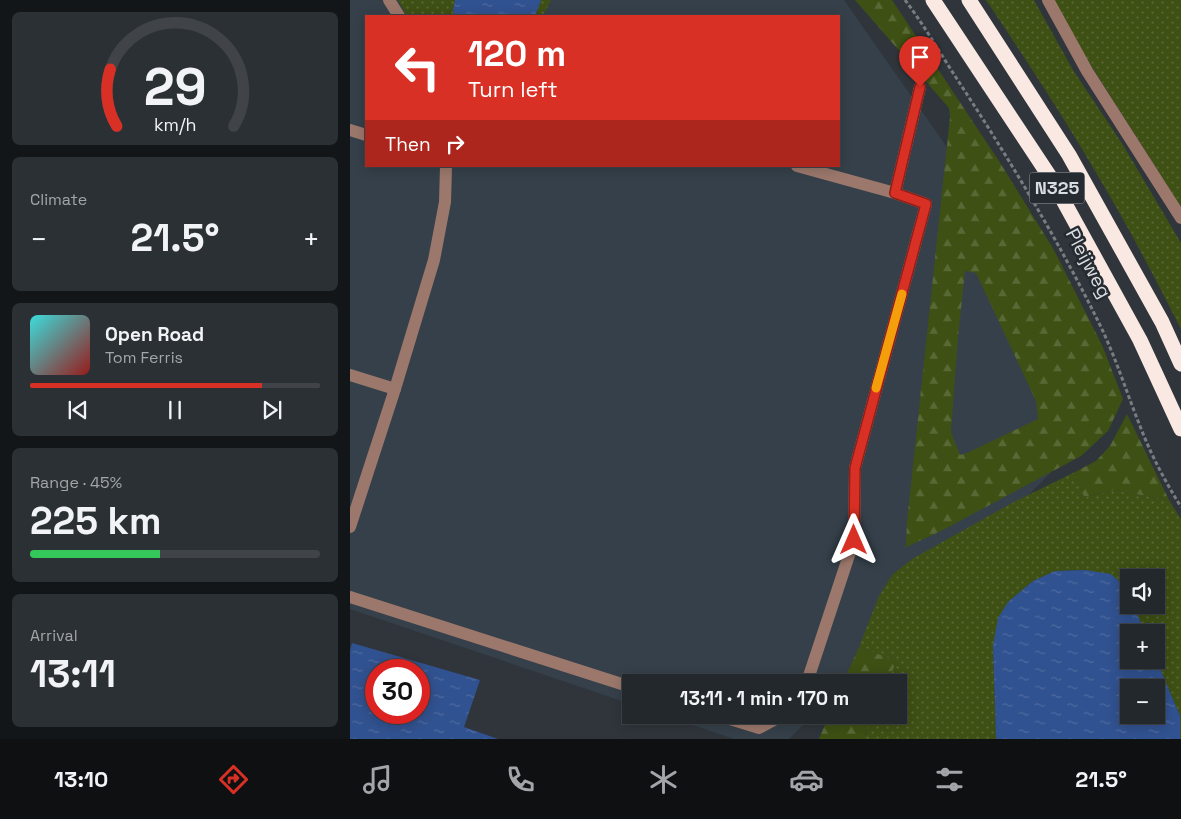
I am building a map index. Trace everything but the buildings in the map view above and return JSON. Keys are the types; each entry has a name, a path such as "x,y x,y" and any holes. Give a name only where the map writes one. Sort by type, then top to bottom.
{"highway":[{"name":"Pleijweg","path":"933,0 1052,180 1140,340 1181,429"},
{"name":"Pleijweg","path":"968,0 1069,155 1162,322 1181,364"}],"street":[{"path":"389,0 398,15"},
{"path":"1048,0 1087,71 1181,218"},
{"path":"895,193 920,87"},
{"path":"350,130 365,135"},
{"path":"350,527 395,389 434,260 445,202 446,167"},
{"path":"801,167 895,193 926,204 855,468 854,540 810,674"},
{"path":"350,375 395,389"},
{"path":"350,597 622,684"},
{"path":"746,724 759,728 766,724"}],"path":[{"name":"Pleijweg","path":"905,0 985,122 1061,250 1119,368 1152,456 1181,507"}],"shaded area":[{"path":"350,0 844,0 1123,399 853,674 622,674 622,701 350,609"},
{"path":"690,724 804,724 789,739 734,739"}],"green space":[{"path":"398,0 455,0 453,10 455,15 406,15"},
{"path":"541,0 551,0 544,15 535,15"},
{"path":"855,0 892,0 999,161 1054,250 1102,345 1123,399 1108,431 1081,456 941,531 904,548 906,546 950,117 949,108","holes":["965,271 976,273 1036,401 1038,419 960,455 951,432 958,337"]},
{"path":"986,0 1034,0 1073,70 1123,145 1181,243 1181,329 1131,233 1085,154 1044,87"},
{"path":"1053,0 1181,0 1181,207 1085,56"},
{"path":"1127,414 1169,500 1114,490 1084,497 1075,472 1096,461 1110,446"},
{"path":"1075,472 1084,497 1114,490 1169,500 1181,519 1181,739 1180,716 1160,669 1165,669 1165,624 1141,624 1137,614 1165,614 1165,569 1120,569 1120,585 1085,570 1055,571 1033,581 1008,602 993,646 996,739 863,739 869,724 907,724 907,674 890,674 896,661 859,647 879,596 892,575 912,559 1010,504"},
{"path":"859,647 897,661 891,674 847,674"},
{"path":"825,724 869,724 863,739 819,739"}],"water":[{"path":"455,0 541,0 535,15 455,15 453,10"},
{"path":"1085,570 1111,574 1120,582 1120,614 1137,614 1141,624 1120,624 1120,669 1160,669 1164,679 1120,679 1120,724 1165,724 1165,680 1180,716 1180,739 996,739 993,646 998,618 1008,602 1033,581 1055,571"},
{"path":"352,643 407,659 365,659 365,724 430,724 430,666 480,680 464,727 498,739 350,739 350,651"}],"slow traffic":[{"path":"876,388 902,294"}],"route":[{"path":"854,540 855,468 926,204 895,193 920,87"}]}
